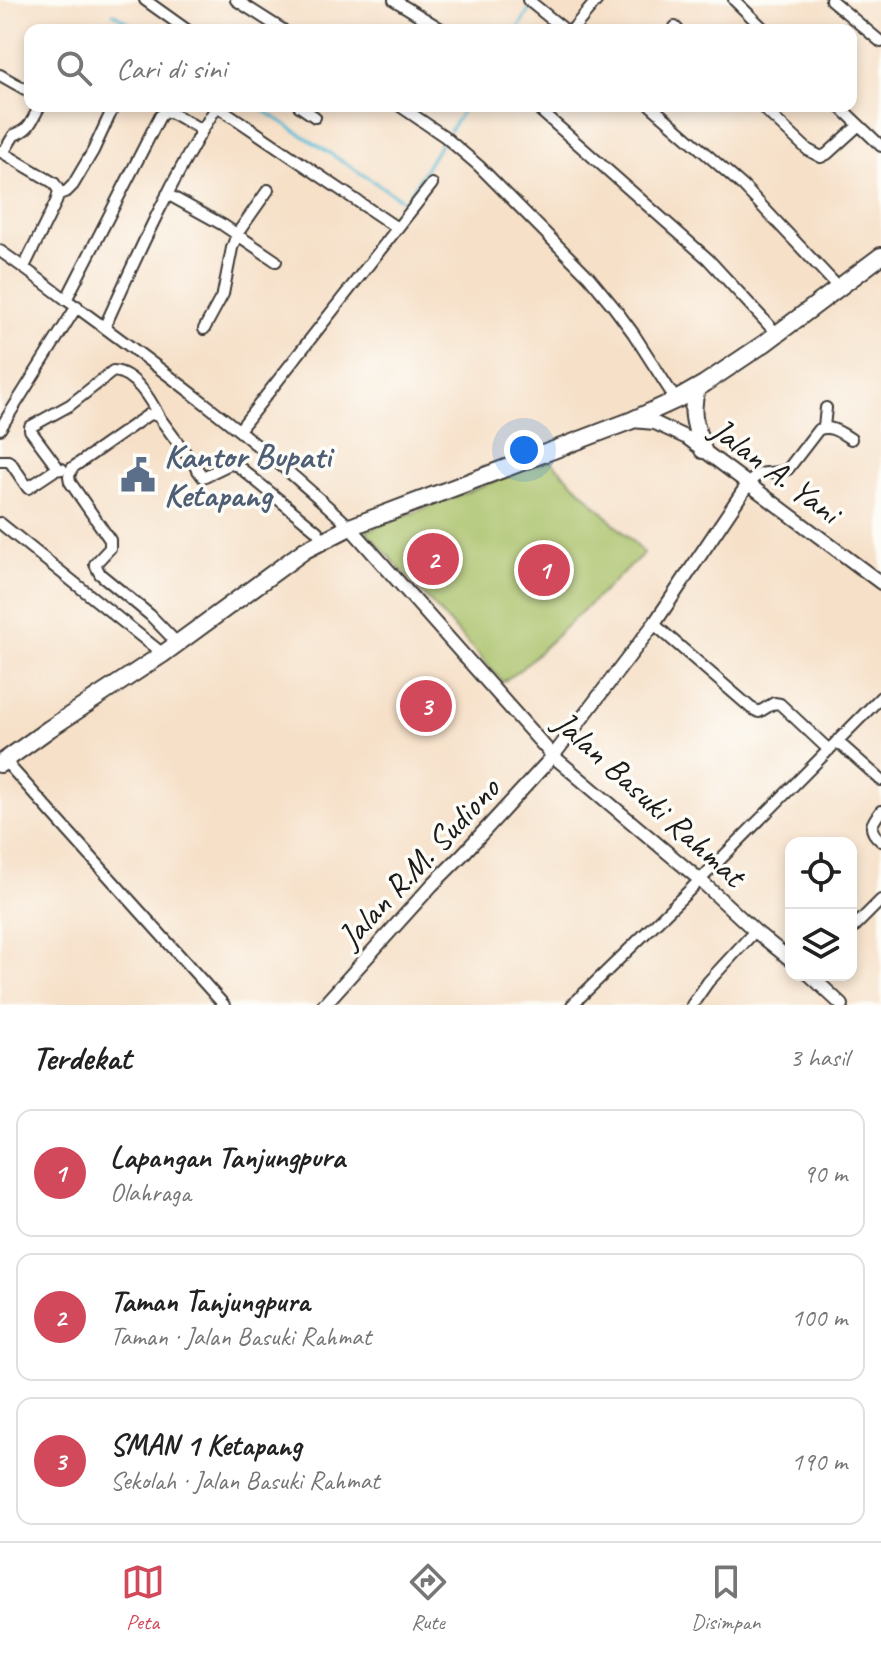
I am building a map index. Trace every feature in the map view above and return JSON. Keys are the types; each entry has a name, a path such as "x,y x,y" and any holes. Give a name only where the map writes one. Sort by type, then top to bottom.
{"main road":[{"path":"3,762 163,654 291,558 322,540 630,421 676,400 777,334 881,256"},
{"path":"697,389 692,411 703,450"}],"street":[{"path":"145,0 179,24"},
{"path":"236,0 274,24"},
{"path":"394,0 433,24"},
{"path":"528,0 558,24"},
{"path":"577,24 597,0"},
{"path":"734,0 759,24"},
{"path":"831,0 881,42"},
{"path":"0,75 24,89"},
{"path":"24,267 59,194 58,188 2,152 14,135 27,129 37,112"},
{"path":"59,194 73,185 111,112"},
{"path":"66,300 160,116 166,112"},
{"path":"170,112 202,130"},
{"path":"105,326 142,243 213,112"},
{"path":"226,112 397,228"},
{"path":"308,112 315,117"},
{"path":"409,112 444,136 479,166 589,277 633,333 676,400"},
{"path":"542,112 708,259 777,334"},
{"path":"658,112 743,186 839,288"},
{"path":"768,112 818,157 827,154 859,125"},
{"path":"845,112 881,146"},
{"path":"239,430 432,184"},
{"path":"204,329 223,294 237,234 268,190"},
{"path":"167,194 237,234 276,261"},
{"path":"0,251 105,326 239,430 305,484 350,527"},
{"path":"0,429 77,306"},
{"path":"59,469 30,427 70,405 113,371 120,372 150,398 159,417 203,477 230,464 238,466 317,531 322,540"},
{"path":"824,427 826,408"},
{"path":"0,461 11,463 28,488 59,469 72,468 148,415 159,417"},
{"name":"Jalan A. Yani","path":"630,421 655,423 687,438 881,583"},
{"path":"748,484 761,473 788,469 818,430 824,427 851,439"},
{"path":"72,468 70,482 110,540 110,548 95,564 96,569 150,615 177,643"},
{"name":"Jalan R.M. Sudiono","path":"324,1005 553,756 654,624 748,484"},
{"path":"0,523 163,654"},
{"name":"Jalan Basuki Rahmat","path":"350,527 553,756 785,955"},
{"path":"654,624 751,708 759,712 774,703 780,704 829,750"},
{"path":"572,1005 881,697"},
{"path":"837,741 881,780"},
{"path":"3,762 224,1005"},
{"path":"881,811 872,828 873,834 881,841"},
{"path":"857,924 881,900"},
{"path":"692,1005 708,982 755,931"},
{"path":"817,981 842,1005"}],"green space":[{"path":"550,460 644,553 522,668 503,682 366,531"}],"waterway":[{"path":"521,24 532,6"},
{"path":"113,13 130,24"},
{"path":"266,112 405,202 441,143"},
{"path":"450,130 462,112"}],"place":[{"name":"Kantor Bupati Ketapang","path":"138,475"},
{"name":"Taman Tanjungpura","path":"433,559"},
{"name":"Lapangan Tanjungpura","path":"544,570"},
{"name":"SMAN 1 Ketapang","path":"426,706"}]}
